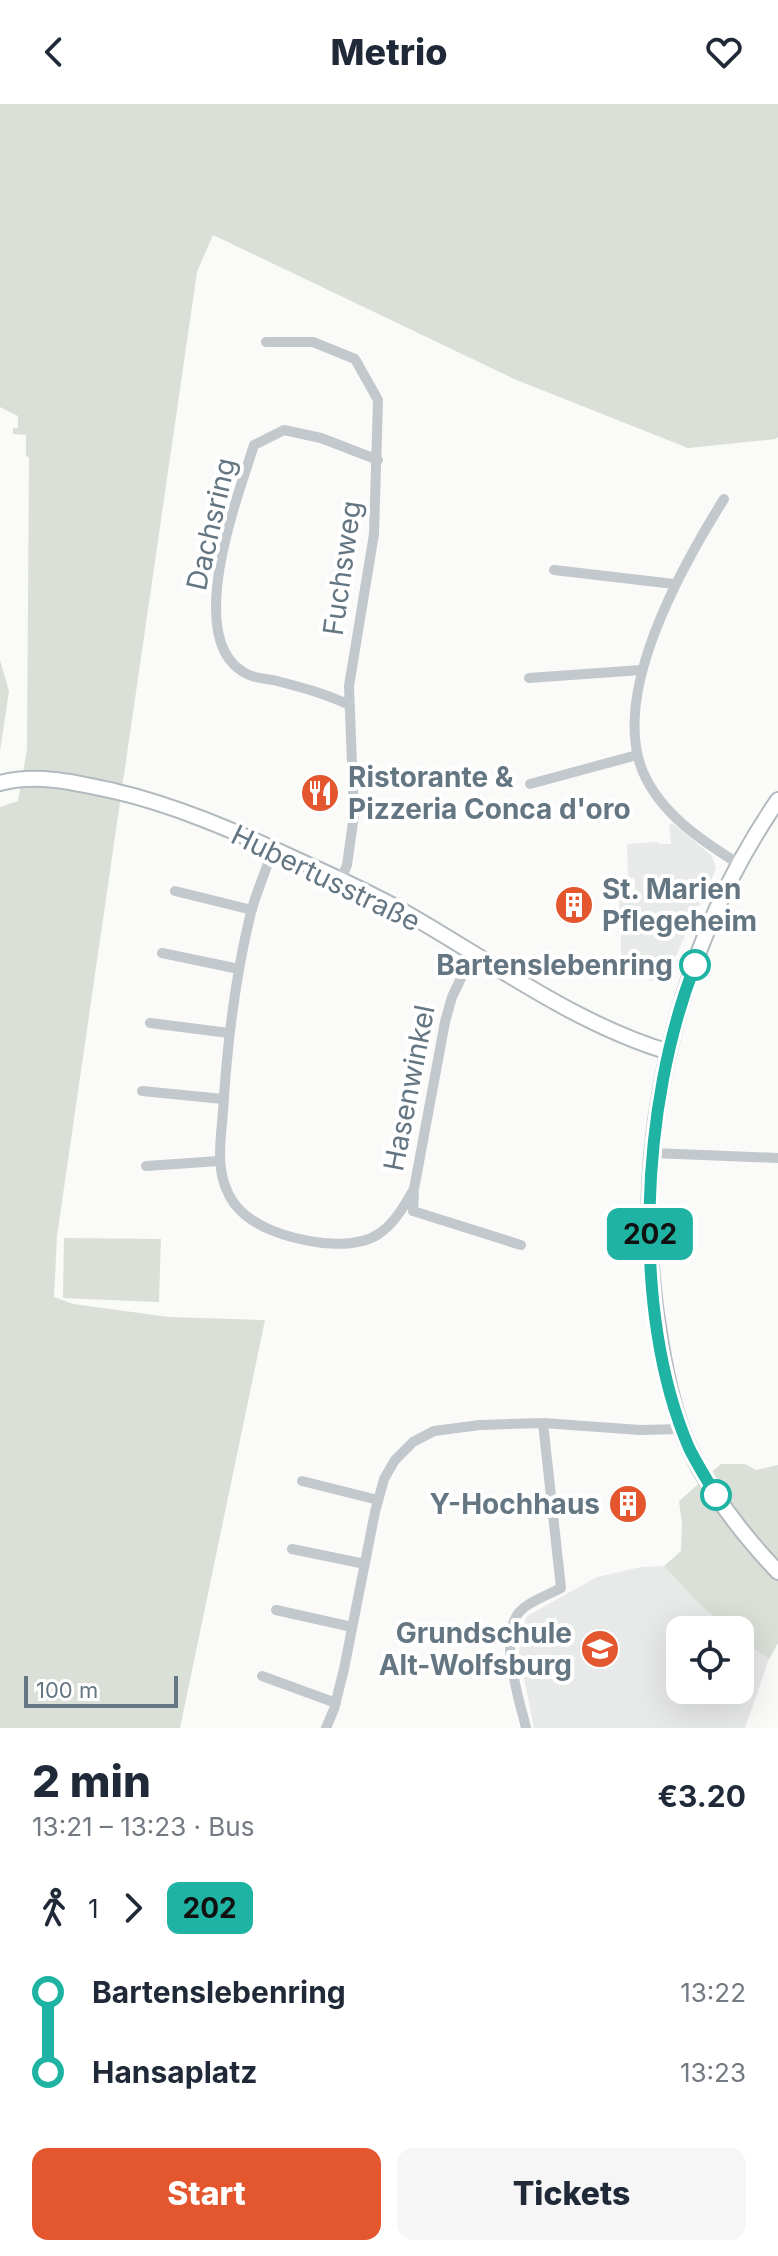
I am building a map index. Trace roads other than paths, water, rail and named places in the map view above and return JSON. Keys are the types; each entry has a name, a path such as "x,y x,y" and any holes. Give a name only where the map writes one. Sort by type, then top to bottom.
{"street":[{"name":"Fuchsweg","path":"266,342 313,342 355,359 378,400 374,534 349,686 354,815 347,865 341,880"},
{"name":"Dachsring","path":"349,705 324,692 249,675 229,661 219,642 217,586 222,556 254,445 284,430 321,438 378,460"},
{"path":"724,499 674,584 641,670 637,755 644,775 661,802 686,828 739,864"},
{"path":"554,570 674,584"},
{"path":"529,678 641,670"},
{"path":"530,784 637,755"},
{"name":"Hubertusstraße","path":"3,781 39,778 89,785 139,797 211,822 341,880 400,910 558,1003 649,1046 669,1052"},
{"path":"778,800 739,864 691,975 669,1052 653,1153 650,1234 652,1294 666,1374 682,1429 716,1496 741,1533 778,1572"},
{"name":"Hasenwinkel","path":"273,849 252,910 229,1033 219,1161 230,1198 242,1213 286,1235 352,1244 375,1239 399,1216 414,1189"},
{"path":"175,891 252,910"},
{"path":"162,953 239,969"},
{"name":"Hasenwinkel","path":"473,953 452,997 445,1022 414,1189 413,1211 521,1245"},
{"path":"150,1023 229,1033"},
{"path":"142,1091 223,1099"},
{"path":"653,1153 778,1158"},
{"path":"146,1166 219,1161"},
{"path":"326,1728 336,1703 384,1479 395,1460 413,1442 434,1431 480,1425 543,1423 640,1430 682,1429"},
{"path":"526,1728 515,1685 510,1642 512,1629 518,1613 561,1588 543,1423"},
{"path":"302,1481 378,1500"},
{"path":"292,1549 365,1564"},
{"path":"276,1610 352,1627"},
{"path":"262,1676 336,1703"}],"place":[{"name":"Ristorante & Pizzeria Conca d'oro","path":"320,793"},
{"name":"St. Marien Pflegeheim","path":"574,905"},
{"name":"Bartenslebenring","path":"695,965"},
{"name":"Y-Hochhaus","path":"628,1504"},
{"name":"Grundschule Alt-Wolfsburg","path":"600,1649"}]}
